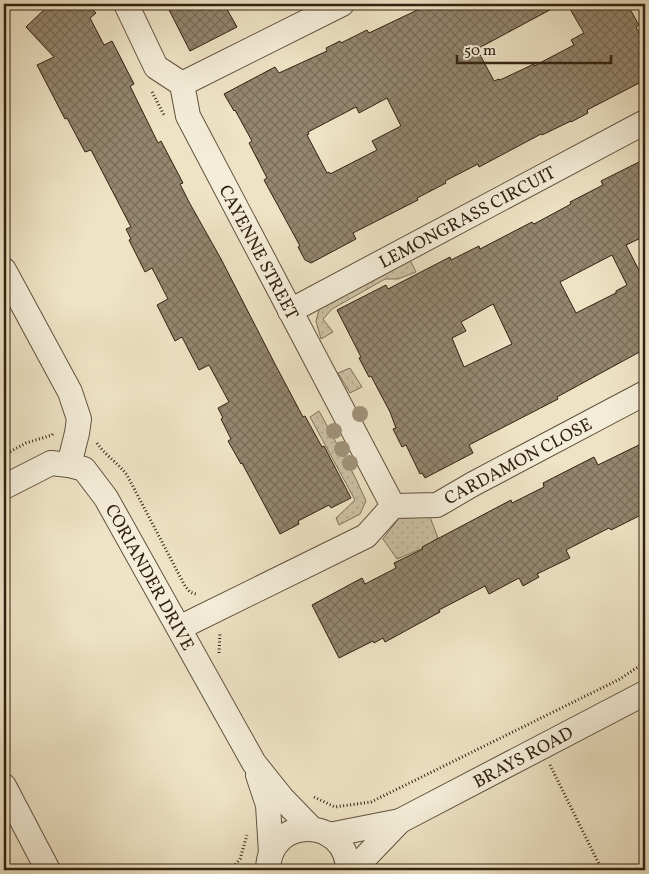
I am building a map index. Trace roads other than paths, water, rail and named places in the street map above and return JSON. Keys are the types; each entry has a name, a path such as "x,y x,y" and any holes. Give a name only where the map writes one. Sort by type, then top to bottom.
{"street":[{"path":"126,4 156,67 182,84 342,4"},
{"name":"CAYENNE STREET","path":"182,84 188,116 393,506"},
{"name":"LEMONGRASS CIRCUIT","path":"290,311 645,122"},
{"path":"4,270 70,392 79,419 69,464 51,463 4,487"},
{"name":"CARDAMON CLOSE","path":"393,506 437,505 645,393"},
{"name":"CORIANDER DRIVE","path":"69,464 84,469 106,498 254,763 282,798 320,832 335,840 344,852 348,870"},
{"path":"180,628 366,536 393,506"},
{"name":"BRAYS ROAD","path":"352,870 400,821 645,693"},
{"name":"CORIANDER DRIVE","path":"254,763 268,805 267,864"},
{"path":"4,786 48,870"},
{"name":"BRAYS ROAD","path":"267,864 280,839 295,831 320,832 400,821"}]}
